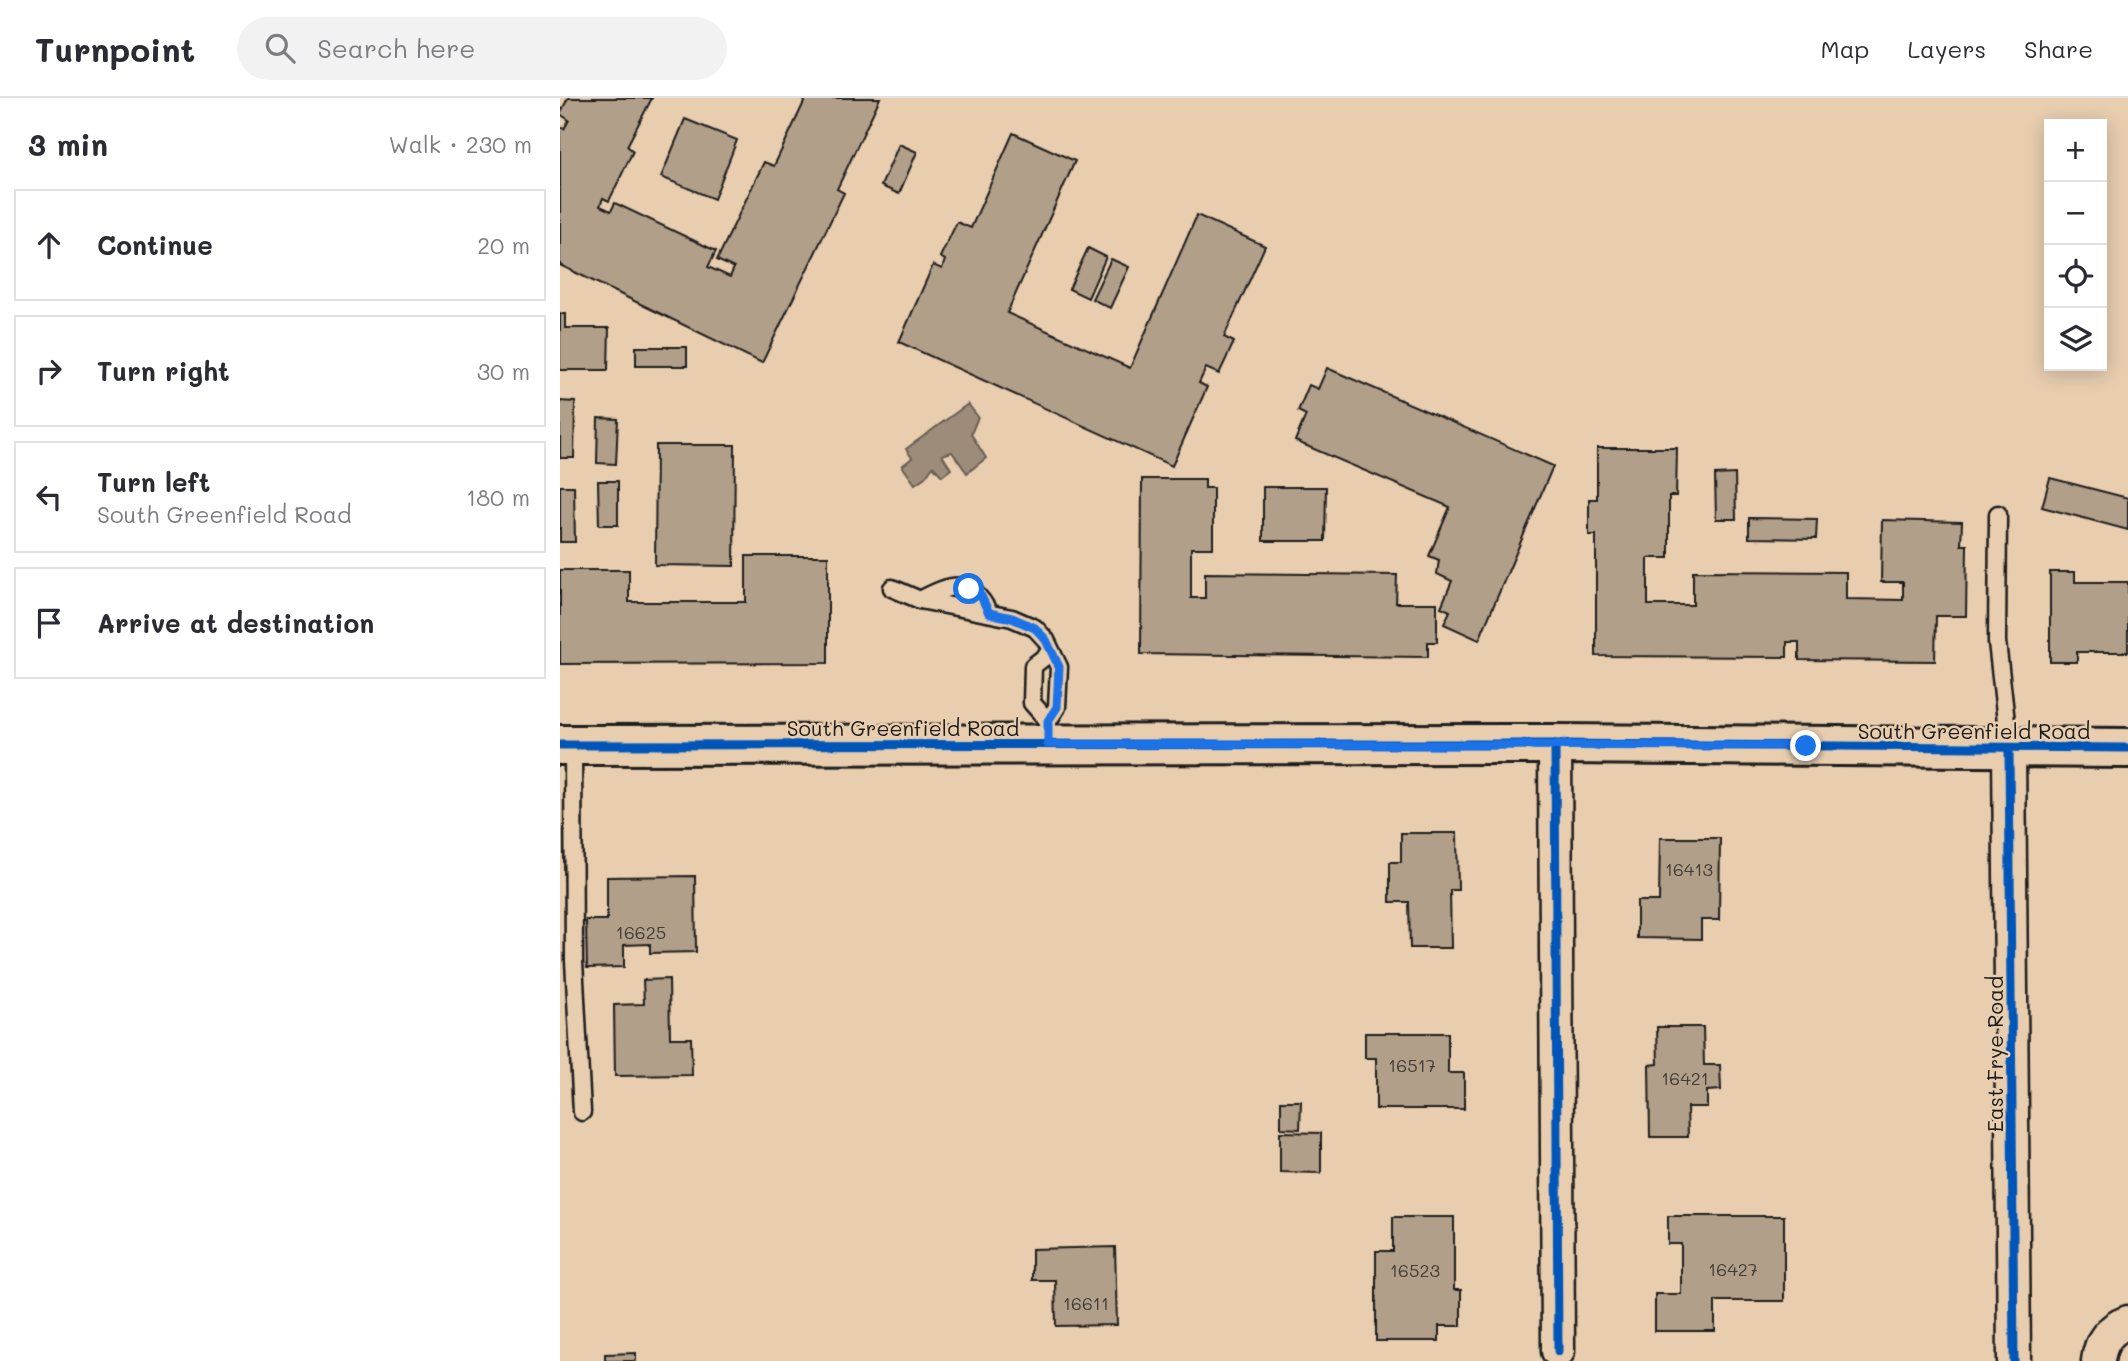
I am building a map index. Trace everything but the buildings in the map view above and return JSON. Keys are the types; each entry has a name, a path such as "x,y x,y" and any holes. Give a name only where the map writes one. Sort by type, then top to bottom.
{"street":[{"name":"South Greenfield Road","path":"567,745 1048,732 1555,744 2128,748"},
{"path":"1555,744 1558,1351"},
{"name":"East Frye Road","path":"2009,748 2014,1361"},
{"path":"2098,1361 2101,1346 2108,1334 2128,1322"}],"lane":[{"path":"1998,514 1997,642 2009,748"},
{"path":"892,588 920,600 1012,618 1035,628 1046,640 1059,667 1057,707 1048,732"},
{"path":"1048,732 1032,703 1033,666 1051,652"},
{"path":"567,745 582,1112"}],"shaded area":[{"path":"968,404 978,417 971,434 986,458 967,473 952,452 942,455 951,469 942,476 933,466 925,477 915,484 902,466 912,458 906,449"}],"cycle path":[{"path":"1555,744 1558,1351"},
{"path":"560,745 1555,744 2128,748"},
{"path":"2009,748 2014,1361"}],"route":[{"path":"969,589 981,596 989,613 1012,618 1035,628 1046,640 1059,667 1057,707 1048,721 1048,744 1806,746"}]}
